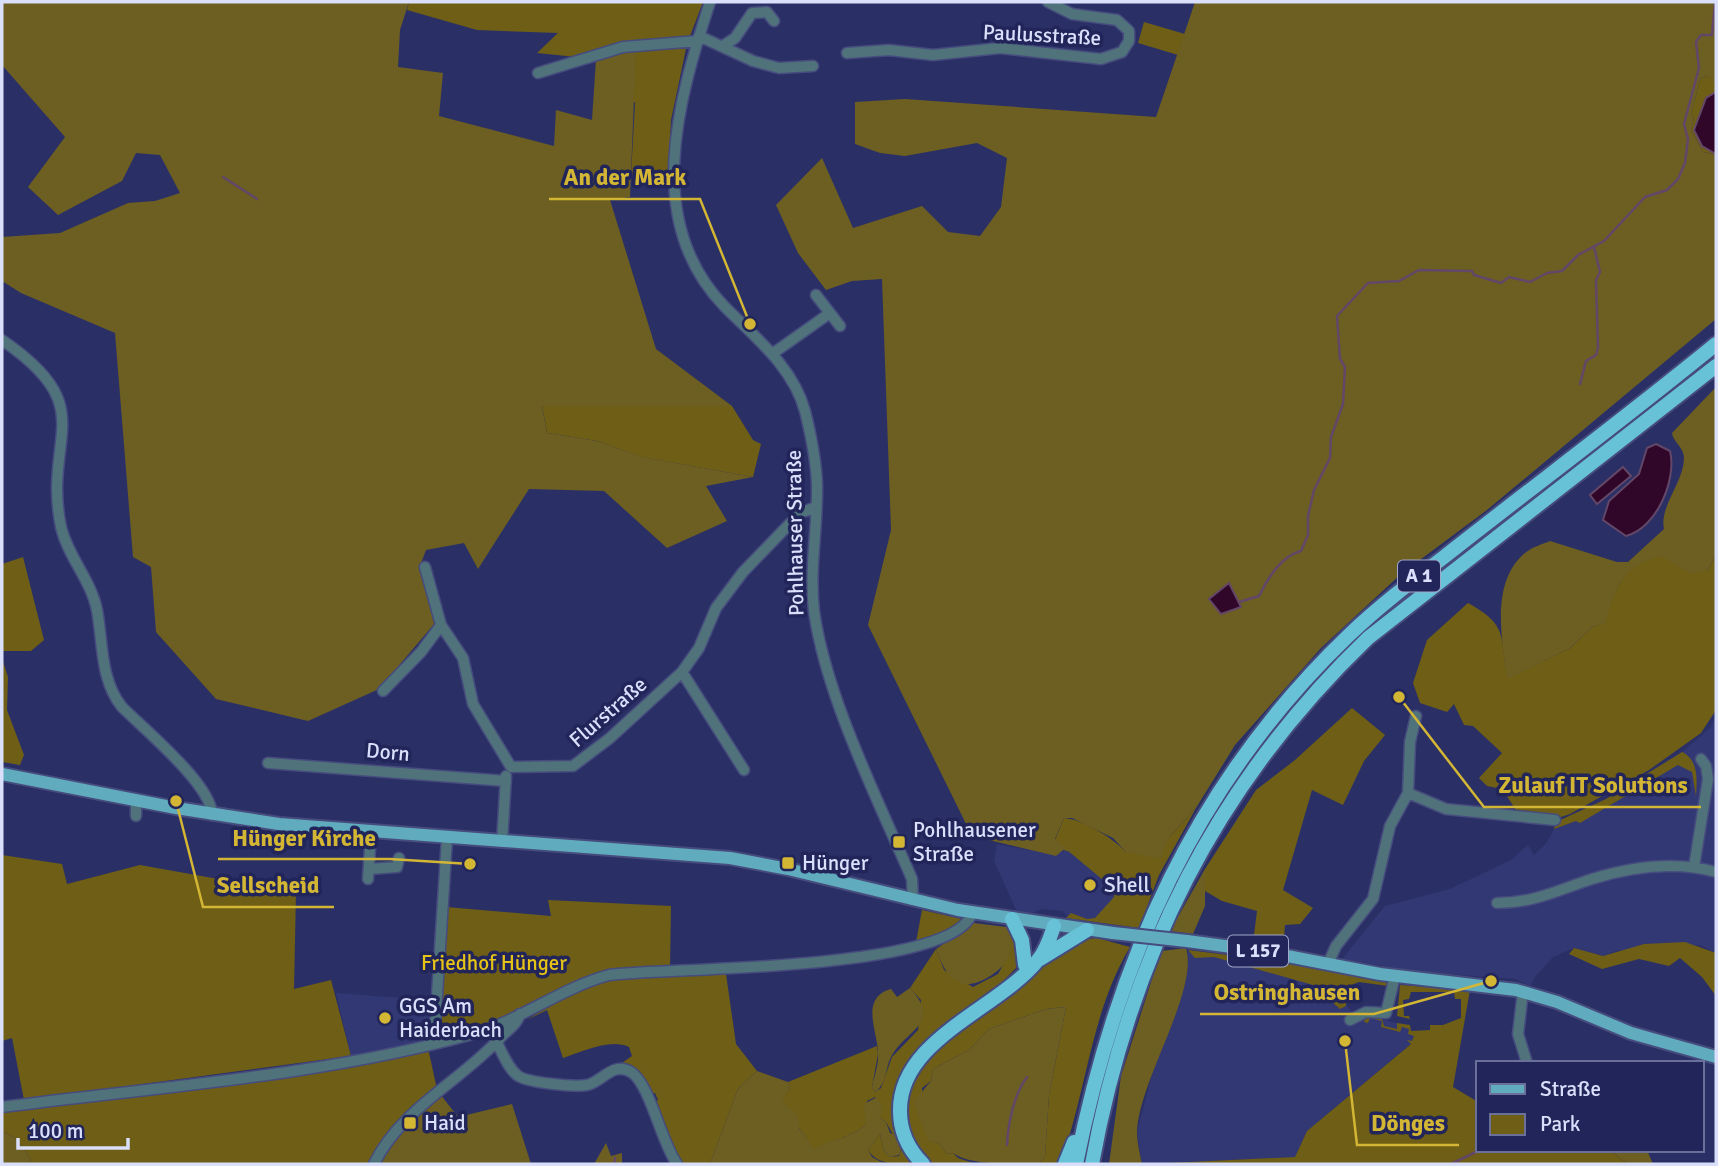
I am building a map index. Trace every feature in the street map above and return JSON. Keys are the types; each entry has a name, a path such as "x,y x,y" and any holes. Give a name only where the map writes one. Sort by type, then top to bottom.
{"highway":[{"name":"A 1","path":"1076,1164 1116,1005 1157,903 1202,819 1267,726 1322,662 1381,606 1716,344"},
{"name":"A 1","path":"1092,1164 1121,1036 1157,936 1208,837 1271,746 1319,687 1368,638 1716,366"},
{"path":"1012,919 1032,962"},
{"path":"1032,962 1049,926"},
{"path":"923,1164 907,1142 900,1120 901,1095 907,1077 931,1048 1010,984 1032,962 1087,930"},
{"path":"1065,1164 1089,1105"}],"main road":[{"name":"L 157","path":"2,774 212,815 371,832 730,858 798,871 972,913 1049,926 1186,941 1395,976 1523,991 1630,1033 1716,1057"}],"street":[{"name":"Pohlhauser Straße","path":"710,2 685,76 677,120 676,200 682,236 703,279 719,300 772,354 795,387 803,405 815,459 816,508 812,578 819,639 838,699 907,872 908,899"},
{"name":"Paulusstraße","path":"847,52 889,50 933,55 1000,48 1101,59 1122,52 1128,45 1126,26 1118,20 1072,14 1048,2"},
{"path":"723,46 736,38 752,13 770,16"},
{"path":"538,73 623,47 698,38 723,46 753,61 779,68 813,66"},
{"path":"816,295 840,326"},
{"path":"772,354 830,313"},
{"path":"2,340 39,368 59,400 62,420 61,527 93,595 112,692 200,788 211,804 212,815"},
{"name":"Flurstraße","path":"511,767 573,766 581,762 682,672 695,654 716,607 729,588 800,513 816,508"},
{"path":"425,567 441,625 461,655 473,704 511,767 506,781 502,842"},
{"path":"383,691 421,652 441,625"},
{"path":"682,672 744,770"},
{"path":"1328,964 1336,946 1373,899 1390,826 1408,793 1410,741 1416,716"},
{"path":"1695,867 1708,779 1706,766 1701,759"},
{"name":"Dorn","path":"268,763 506,781"},
{"path":"1408,793 1446,809 1555,820"},
{"path":"136,801 136,816"},
{"path":"371,832 369,874 397,867 399,858"},
{"path":"434,1043 447,838"},
{"path":"1497,903 1531,902 1626,870 1695,867 1716,872"},
{"path":"2,1107 249,1076 434,1043 474,1034 597,978 623,974 808,963 918,946 932,943 966,925 972,913"},
{"path":"1350,1020 1366,1012 1386,1013 1395,976"},
{"path":"1523,991 1518,1034 1526,1061"},
{"path":"374,1164 398,1129 497,1043 518,1022 520,1014"},
{"path":"497,1043 515,1073 527,1080 584,1085 611,1071 625,1070 634,1074 647,1094 660,1134 677,1164"}],"shaded area":[{"path":"2,2 409,2 400,30 398,67 443,73 439,116 554,146 556,110 592,120 596,59 636,49 630,197 610,200 656,349 732,406 542,406 547,433 597,441 642,457 753,477 706,486 727,521 667,548 604,491 529,489 478,569 464,543 426,550 420,566 435,623 379,689 308,721 216,699 156,632 151,567 133,557 115,333 21,293 2,281 2,237 60,233 128,203 155,201 180,193 160,155 136,153 122,181 58,215 28,187 65,137 2,65"},
{"path":"1195,2 1716,2 1716,89 1712,79 1707,76 1700,79 1691,114 1694,118 1691,130 1703,152 1716,155 1716,319 1487,510 1401,574 1321,648 1235,745 1196,808 1170,836 1160,859 1126,852 1113,838 1072,818 1064,818 1055,839 1071,852 1063,850 1056,856 972,836 868,625 891,530 882,279 852,281 826,290 798,253 776,205 822,158 853,228 922,206 948,232 980,236 1001,207 1007,158 977,143 905,156 880,153 855,144 855,102 905,99 1156,117"},
{"path":"1716,92 1716,154 1702,146 1694,130 1706,98"},
{"path":"1716,387 1716,555 1707,571 1691,574 1661,556 1637,566 1622,580 1605,623 1592,627 1570,648 1507,679 1501,612 1507,579 1514,565 1534,547 1550,541 1617,562 1628,562 1664,529 1665,512 1680,476 1684,458 1672,433"},
{"path":"1656,444 1670,451 1667,488 1662,501 1647,523 1626,536 1603,520 1609,501 1639,474 1647,448"},
{"path":"1623,467 1631,476 1597,504 1590,495"},
{"path":"1229,583 1241,607 1221,614 1209,599"},
{"path":"1716,715 1716,953 1700,945 1616,951 1603,956 1574,948 1553,957 1534,978 1531,986 1515,979 1422,972 1342,959 1385,906 1450,889 1511,860 1528,845 1534,855 1547,842 1554,829 1607,808 1614,801 1678,765 1682,752 1710,728"},
{"path":"997,844 1055,855 1061,851 1069,851 1115,888 1125,889 1110,924 1070,920 1063,911 1042,909 1032,913 1017,912 994,861"},
{"path":"1205,869 1205,906 1193,934 1170,931"},
{"path":"974,923 1006,927 1010,935 1010,951 1004,964 992,975 975,983 960,983 948,973 936,949"},
{"path":"1186,948 1188,966 1184,988 1140,1111 1137,1132 1142,1164 1109,1164 1121,1076 1161,951"},
{"path":"1188,950 1249,957 1348,975 1344,1002 1353,1013 1410,1026 1410,1032 1420,1036 1307,1131 1295,1157 1142,1164 1137,1131 1157,1056 1185,984"},
{"path":"910,988 923,1010 922,1018 918,1026 897,1047 884,1081 875,1092 872,1087 878,1057 873,1016 875,1000 881,993 891,989 897,997"},
{"name":"GGS Am Haiderbach","path":"336,993 428,1000 429,1036 424,1041 351,1056"},
{"path":"1066,1007 1049,1095 1045,1157 1038,1164 970,1160 953,1153 947,1154 939,1143 928,1140 913,1102 931,1081 933,1069 969,1050 989,1029 1046,1009"},
{"path":"757,1071 788,1082 790,1088 782,1101 797,1115 799,1128 814,1149 861,1129 866,1124 864,1104 877,1097 883,1109 880,1118 886,1122 890,1133 896,1135 901,1149 899,1155 890,1157 884,1151 880,1134 868,1150 872,1157 885,1164 710,1164 738,1089"},
{"path":"440,1094 458,1117 512,1104 531,1164 378,1164 409,1123"},
{"path":"2,1131 17,1139 31,1160 29,1164 2,1164"},
{"path":"606,1143 611,1156 622,1153 622,1164 594,1164"},
{"path":"1612,1152 1648,1152 1653,1164 1628,1164"}],"green space":[{"path":"409,2 703,2 687,44 671,120 668,183 631,175 635,103 596,59 537,53 558,33 477,30 407,10"},
{"path":"1144,22 1185,34 1178,55 1138,43"},
{"path":"1707,76 1713,79 1716,89 1716,155 1703,152 1691,130 1694,118 1691,114 1700,79"},
{"path":"542,405 732,406 753,440 761,444 753,477 641,457 597,441 547,433"},
{"path":"1716,555 1716,710 1701,733 1649,770 1570,814 1555,819 1520,816 1502,789 1487,786 1479,778 1502,753 1473,726 1464,725 1454,704 1447,712 1420,703 1413,683 1427,640 1468,603 1497,626 1508,678 1570,648 1592,627 1604,623 1616,590 1637,564 1665,556 1707,571"},
{"path":"23,557 44,640 31,651 2,651 2,564"},
{"path":"2,658 8,677 7,710 24,755 20,765 2,762"},
{"path":"1352,708 1385,735 1364,761 1343,805 1312,790 1283,890 1313,908 1300,924 1285,925 1283,949 1253,943 1257,911 1222,901 1205,891 1205,869 1256,790 1295,760"},
{"path":"1682,752 1694,765 1696,796 1692,772 1678,765 1580,823 1576,821 1554,829 1556,822 1606,799"},
{"path":"1196,808 1159,875 1139,928 1066,918 1071,913 1087,919 1095,918 1114,897 1115,890 1055,840 1064,818 1097,830 1126,852 1170,836"},
{"path":"2,855 62,864 67,884 140,865 296,893 294,989 331,980 351,1056 24,1100 12,1038 2,1041"},
{"name":"Friedhof Hünger","path":"548,900 671,906 670,967 726,974 736,1044 757,1071 738,1089 710,1164 679,1164 655,1102 658,1100 655,1093 652,1094 619,1065 632,1056 629,1047 605,1045 563,1058 547,1010 527,1020 576,990 518,1010 472,1030 439,1037 446,907 551,916"},
{"path":"922,910 962,919 948,930 916,942"},
{"path":"1006,927 1015,933 1016,968 897,1089 915,1164 883,1161 868,1150 880,1134 884,1151 890,1157 899,1156 901,1149 886,1122 880,1118 875,1097 867,1101 866,1124 861,1129 814,1150 781,1101 790,1088 788,1082 877,1046 872,1087 875,1092 881,1088 892,1057 918,1030 921,1000 910,988 936,949 944,970 973,987 998,974 1010,952"},
{"path":"1097,938 1130,947 1106,999 1097,1026 1060,1164 1038,1164 1045,1157 1049,1095 1066,1007 1046,1009 989,1029 969,1050 933,1069 931,1081 922,1088 923,1121 929,1140 939,1143 947,1154 953,1153 958,1158 976,1164 930,1163 912,1139 906,1117 908,1096 917,1076 950,1040 1073,941"},
{"path":"1685,942 1716,953 1716,996 1702,977 1680,958 1669,966 1639,959 1602,969 1569,954 1574,948 1603,956 1644,944"},
{"path":"1188,950 1285,962 1389,983 1388,986 1359,982 1346,987 1346,1006 1340,1009 1313,985 1214,957 1195,958"},
{"path":"1400,985 1470,990 1453,1087 1476,1101 1476,1152 1612,1152 1628,1164 1146,1164 1295,1157 1307,1131 1411,1044 1407,1040 1412,1041 1414,1036 1408,1034 1409,1029 1402,1027 1400,1032 1381,1027 1382,1021 1370,1018 1368,1023 1364,1022 1366,1017 1382,1019 1384,1026 1397,1029 1397,1023 1410,1025 1411,1031 1430,1030 1430,1025 1443,1025 1461,1018 1461,999 1455,999 1454,992 1411,992 1409,999 1403,1000 1404,1016 1409,1016 1410,1019 1397,1016"},
{"path":"428,1048 437,1089 390,1132 370,1164 29,1164 31,1160 17,1139 2,1131 2,1109"}],"waterway":[{"path":"1239,602 1259,596 1281,563 1301,551 1308,535 1308,516 1314,490 1330,458 1331,437 1343,404 1345,367 1340,359 1337,316 1368,283 1399,281 1419,270 1472,271 1474,275 1501,283 1509,277 1530,282 1547,273 1562,271 1578,255 1604,241 1645,197 1667,190 1678,179 1685,163 1688,139 1684,124 1699,68 1696,42 1701,35 1712,35 1715,2"},
{"path":"223,177 257,199"},
{"path":"1580,384 1586,361 1596,355 1598,348 1596,280 1600,272 1594,247"},
{"path":"1007,1145 1012,1109 1027,1077"},
{"path":"1451,1164 1476,1152"},
{"path":"614,1164 615,1158"}],"place":[{"name":"An der Mark","path":"750,324"},
{"name":"Zulauf IT Solutions","path":"1399,697"},
{"name":"Sellscheid","path":"176,801"},
{"name":"Pohlhausener Straße","path":"899,842"},
{"name":"Hünger","path":"788,863"},
{"name":"Hünger Kirche","path":"470,864"},
{"name":"Shell","path":"1090,885"},
{"name":"Ostringhausen","path":"1491,981"},
{"name":"GGS Am Haiderbach","path":"385,1018"},
{"name":"Dönges","path":"1345,1041"},
{"name":"Haid","path":"410,1123"}]}
